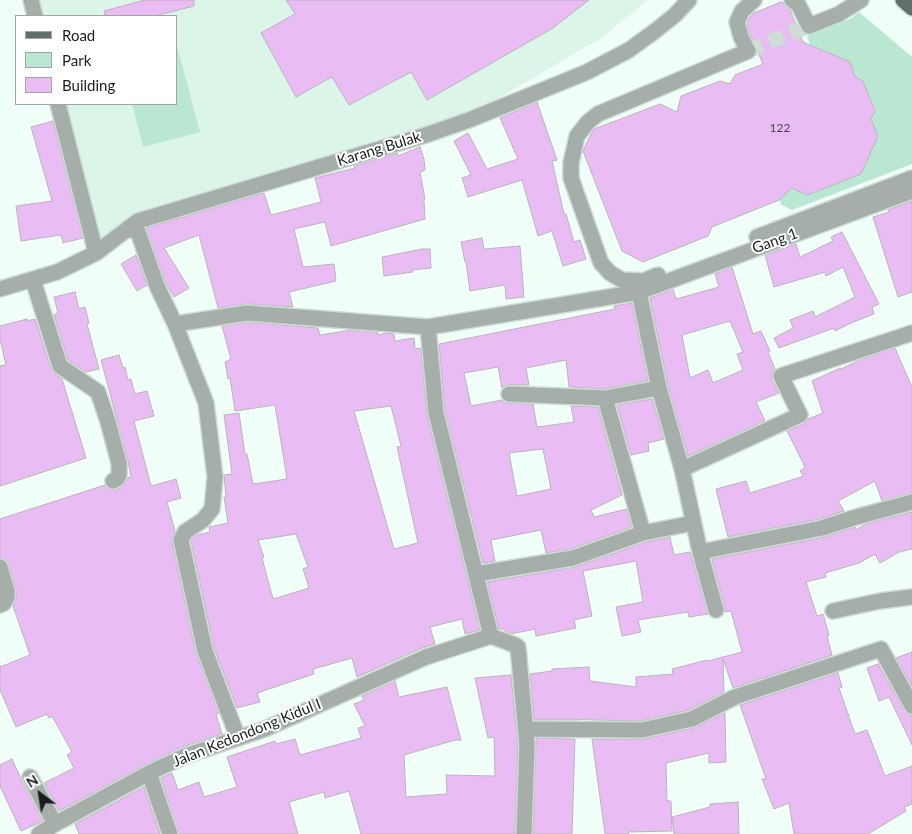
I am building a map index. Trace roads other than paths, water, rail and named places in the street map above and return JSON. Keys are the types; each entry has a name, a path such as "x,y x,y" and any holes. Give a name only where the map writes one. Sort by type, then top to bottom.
{"street":[{"path":"31,0 35,15"},
{"name":"Karang Bulak","path":"0,290 57,272 96,253 138,220 426,135 469,120 586,72 628,50 668,20 689,0"},
{"path":"754,0 742,11 737,22 740,37 748,51 598,114 588,122 577,136 571,163 572,178 602,263 610,273 622,280 643,281 912,178"},
{"path":"799,2 809,26 839,14 861,0"},
{"path":"58,105 96,253"},
{"name":"Gang 1","path":"175,324 248,313 428,327 638,292 912,191"},
{"path":"126,230 138,232 157,286 175,324 206,403 216,477 212,509 203,520 186,532 181,540 205,651 238,738"},
{"path":"33,280 60,366 98,392 119,462 119,475 117,479 113,480"},
{"path":"638,292 659,388 682,469 693,524 716,610"},
{"path":"428,327 436,413 491,636 515,645 518,656 527,745 524,834"},
{"path":"682,469 800,415 781,376 912,333"},
{"path":"509,394 605,398 659,388"},
{"path":"605,398 643,533"},
{"path":"700,552 822,528 912,502"},
{"path":"476,574 573,558 643,533 693,524"},
{"path":"0,566 7,591 7,597 4,603 0,605"},
{"path":"834,611 880,601 912,597"},
{"name":"Jalan Kedondong Kidul I","path":"39,834 148,773 185,756 265,729 426,657 491,636"},
{"path":"526,729 642,730 692,719 735,696 881,649 912,706"},
{"path":"148,773 170,834"},
{"path":"30,777 55,824"}],"tunnel":[{"path":"748,51 809,26"}]}
